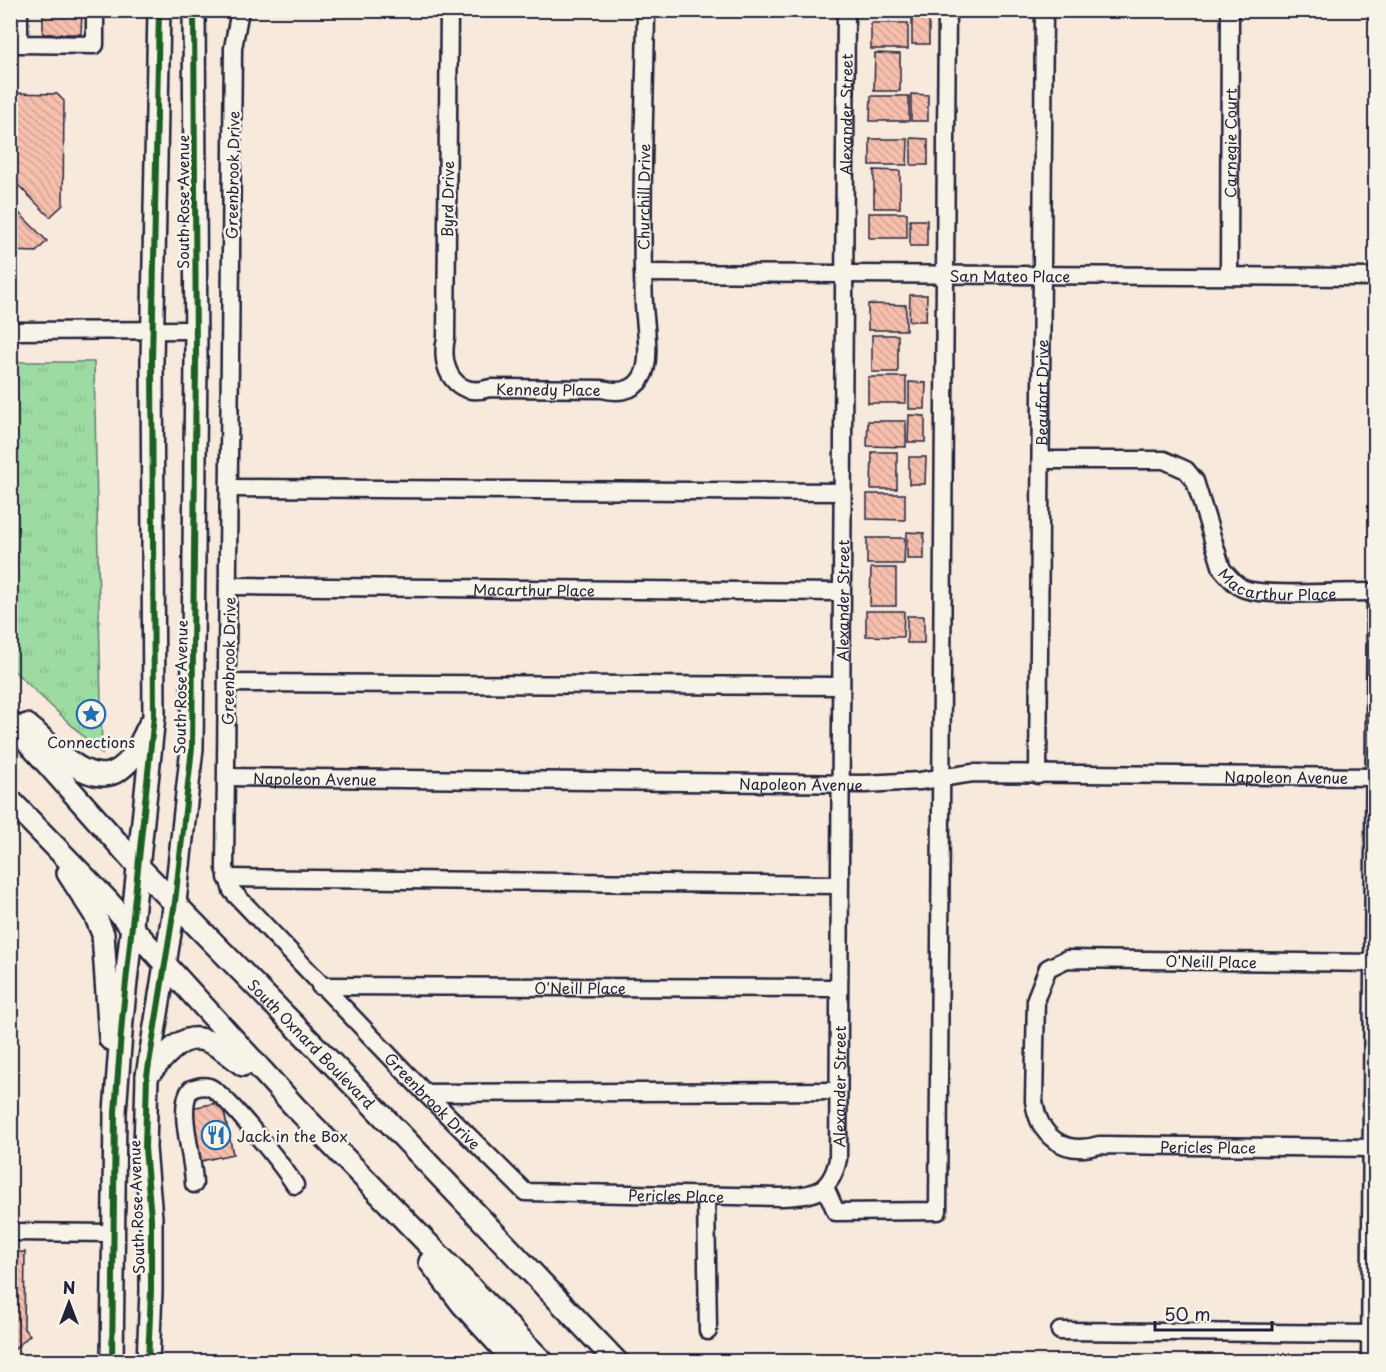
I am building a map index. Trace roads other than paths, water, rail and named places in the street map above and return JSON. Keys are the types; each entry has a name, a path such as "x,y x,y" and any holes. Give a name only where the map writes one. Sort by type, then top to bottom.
{"main road":[{"name":"South Rose Avenue","path":"112,1362 115,1113 122,1020 154,716 152,579 159,10"},
{"name":"South Rose Avenue","path":"148,1362 151,1218 145,1148 147,1076 175,902 192,748 194,10"},
{"path":"10,711 84,772 101,777 113,774 126,765 154,716"},
{"name":"South Oxnard Boulevard","path":"10,722 139,867 617,1362"},
{"path":"10,800 164,962 295,1107 543,1362"},
{"path":"46,837 94,915 103,934 115,1113"},
{"path":"147,1076 170,1049 180,1042 200,1039 225,1050 295,1107"},
{"path":"378,1192 463,1305 515,1362"},
{"path":"582,1326 626,1362"}],"street":[{"path":"19,10 15,44 95,45 95,10"},
{"name":"Greenbrook Drive","path":"240,10 233,48 227,878 238,900 425,1093 525,1192"},
{"name":"Byrd Drive","path":"449,10 444,360 448,373 455,383"},
{"name":"Churchill Drive","path":"639,382 646,368 648,354 644,273 646,10"},
{"name":"Alexander Street","path":"825,1187 835,1174 838,1159 839,686 846,10"},
{"path":"825,1187 836,1212 938,1211 947,10"},
{"name":"Beaufort Drive","path":"1038,775 1044,10"},
{"name":"Carnegie Court","path":"1229,275 1230,10"},
{"name":"San Mateo Place","path":"644,273 1376,277"},
{"path":"10,331 194,330"},
{"name":"Kennedy Place","path":"455,383 475,391 490,388 602,389 612,392 623,391 639,382"},
{"name":"Macarthur Place","path":"1041,460 1164,460 1177,464 1195,482 1222,569 1230,580 1242,588 1267,593 1376,592"},
{"path":"229,488 841,492"},
{"name":"Macarthur Place","path":"228,586 840,592"},
{"path":"1370,1362 1373,1334 1376,592"},
{"path":"227,683 839,686"},
{"name":"Napoleon Avenue","path":"227,777 865,784 973,773 1375,777"},
{"path":"227,878 838,885"},
{"name":"O'Neill Place","path":"1046,1134 1036,1115 1034,1101 1036,998 1048,968 1077,957 1374,963"},
{"name":"O'Neill Place","path":"320,986 837,988"},
{"path":"194,1184 194,1163 183,1104 191,1089 201,1086 212,1088 244,1121 295,1185"},
{"path":"425,1093 838,1091"},
{"name":"Pericles Place","path":"1046,1134 1064,1145 1078,1148 1111,1145 1373,1148"},
{"name":"Pericles Place","path":"525,1192 798,1197 825,1187"},
{"path":"706,1196 708,1331"},
{"path":"10,1232 114,1233"},
{"path":"1060,1331 1373,1334"}],"place":[{"name":"Connections","path":"91,714"},
{"name":"Jack in the Box","path":"216,1135"}]}
